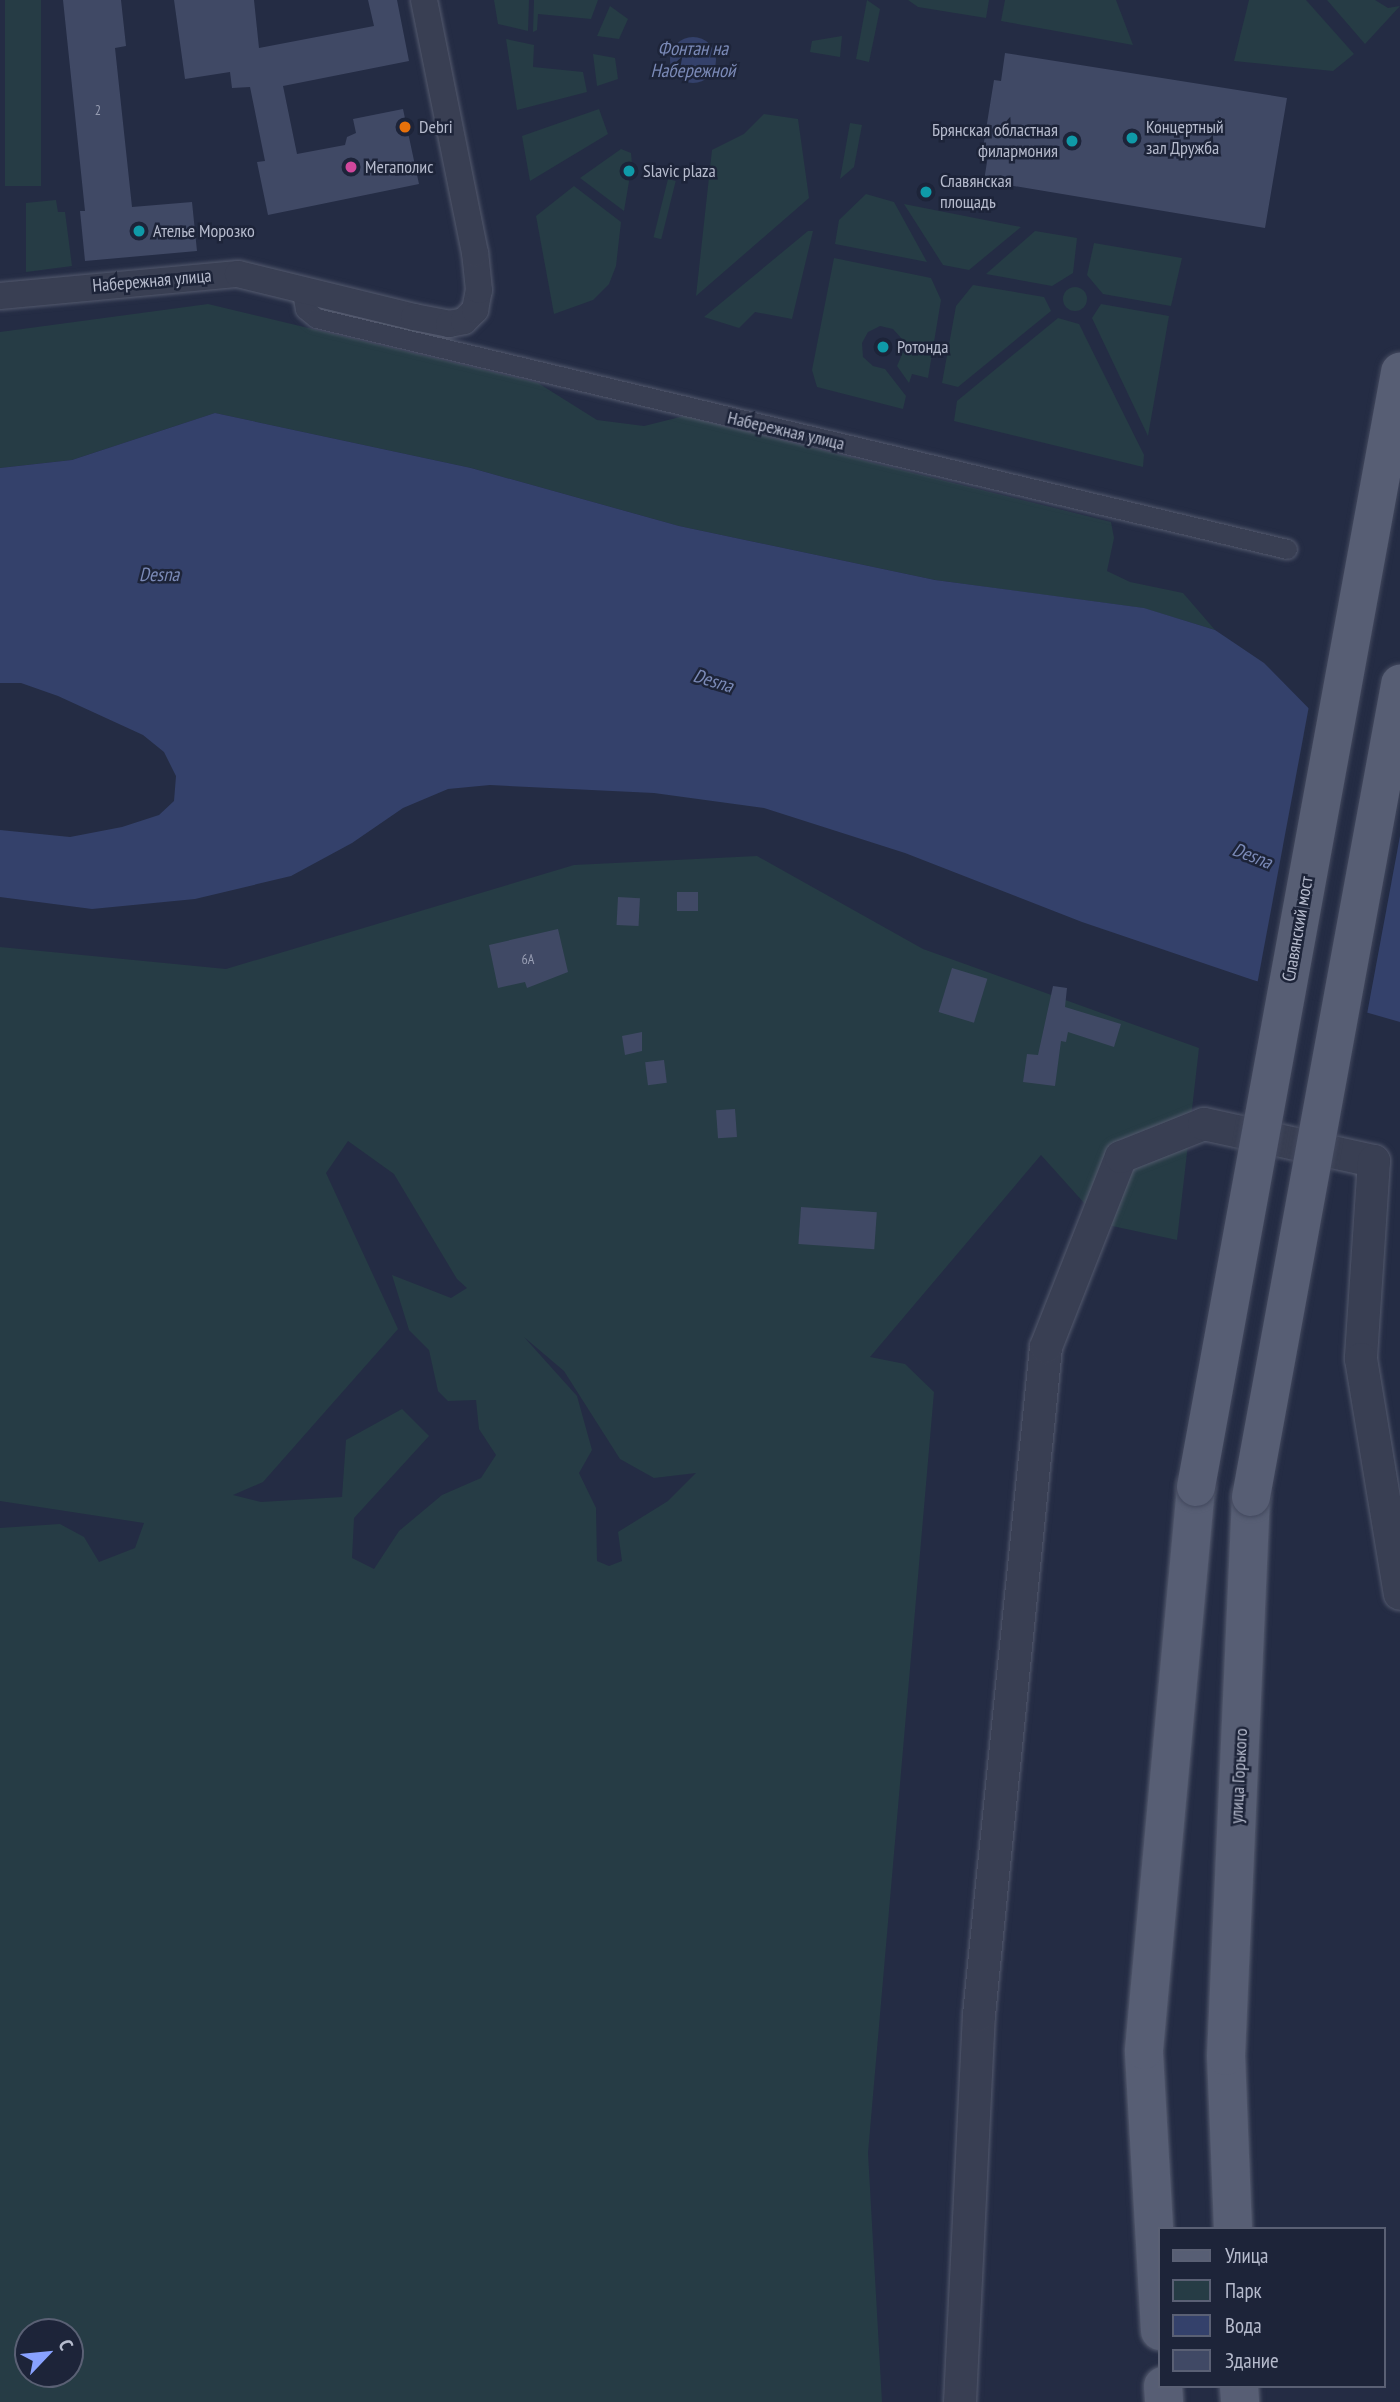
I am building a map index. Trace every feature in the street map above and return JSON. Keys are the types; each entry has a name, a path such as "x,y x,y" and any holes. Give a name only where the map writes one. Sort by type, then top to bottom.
{"main road":[{"name":"Славянский мост","path":"1158,2296 1144,2050 1196,1487 1400,372"},
{"name":"улица Горького","path":"1233,2227 1226,2056 1251,1497 1400,684"}],"street":[{"name":"Набережная улица","path":"0,296 238,274 302,292 449,324 464,321 475,310 479,290 470,219 424,0"},
{"name":"Набережная улица","path":"302,292 305,309 316,318 1287,549"},
{"path":"960,2402 979,2015 1046,1347 1121,1157 1203,1124 1374,1161 1361,1359 1400,1594"}],"green space":[{"path":"5,0 41,0 41,186 5,186"},
{"path":"494,0 529,0 528,31 498,24"},
{"path":"534,0 598,0 591,19 538,14 537,30 533,32"},
{"path":"867,0 880,9 869,62 856,59"},
{"path":"908,0 989,0 986,18 918,7"},
{"path":"1005,0 1116,0 1133,45 1001,21"},
{"path":"1249,0 1306,0 1354,54 1333,71 1234,61"},
{"path":"1327,0 1375,0 1388,8 1400,6 1365,44"},
{"path":"610,6 628,19 619,39 597,36"},
{"path":"842,36 840,57 810,52 812,41"},
{"path":"506,39 534,45 533,67 583,72 587,92 517,110"},
{"path":"593,54 615,58 618,79 597,86"},
{"path":"599,109 608,134 530,181 522,136"},
{"path":"764,114 798,119 809,198 696,296 712,150 744,134"},
{"path":"850,123 862,125 854,167 840,179"},
{"path":"621,149 631,153 632,164 624,211 580,178"},
{"path":"668,179 676,181 661,239 653,237"},
{"path":"574,186 621,222 616,266 609,284 593,300 554,314 536,216"},
{"path":"866,194 894,202 927,262 835,244 839,220"},
{"path":"56,200 58,212 65,212 72,266 26,272 26,203"},
{"path":"904,204 1021,227 969,270 943,265"},
{"path":"808,231 813,231 792,319 755,312 739,328 704,317"},
{"path":"1035,231 1077,238 1073,273 1052,286 986,274"},
{"path":"1094,243 1182,258 1171,306 1103,294 1087,275"},
{"path":"834,258 931,278 941,300 928,378 912,374 909,383 897,366 903,352 902,339 893,329 880,326 868,332 862,343 863,357 873,366 885,369 906,396 903,409 817,387 812,370"},
{"path":"973,285 1044,297 1051,311 958,387 942,383 956,306"},
{"path":"1075,287 1084,290 1087,299 1084,308 1075,311 1066,308 1063,299 1066,290"},
{"path":"208,304 538,383 597,420 644,426 684,416 1111,522 1114,538 1107,571 1130,582 1183,593 1215,630 1143,608 935,580 679,526 471,468 215,413 72,460 0,468 0,332"},
{"path":"1101,304 1169,316 1148,436 1092,318"},
{"path":"1058,318 1079,324 1144,455 1143,467 954,421 957,401"},
{"path":"757,856 923,949 1199,1048 1177,1240 1103,1224 1041,1155 870,1357 905,1364 934,1392 868,2153 882,2402 0,2402 0,1528 60,1524 84,1537 99,1562 135,1548 144,1523 0,1501 0,947 226,969 574,865","holes":["348,1141 394,1174 457,1279 467,1288 451,1298 392,1275 409,1330 429,1350 438,1391 448,1401 476,1400 479,1429 496,1455 481,1478 442,1495 399,1531 374,1569 352,1558 354,1518 429,1436 402,1409 346,1440 342,1497 261,1502 233,1495 263,1482 398,1329 326,1173","524,1337 564,1371 620,1459 654,1478 696,1473 668,1501 618,1532 622,1561 609,1566 597,1561 596,1508 579,1473 592,1450 577,1396"]}],"water":[{"name":"Фонтан на Набережной","path":"693,37 709,44 716,60 709,76 693,83 677,76 670,60 677,44"},
{"name":"Desna","path":"215,413 471,468 679,526 935,580 1144,608 1215,630 1264,663 1400,801 1400,1022 1253,980 1082,922 905,853 764,808 654,793 490,785 448,789 403,808 352,843 291,876 195,899 92,909 0,897 0,830 70,837 122,827 159,815 174,801 176,776 164,752 143,735 58,696 21,683 0,683 0,468 72,460"}],"pier":[{"path":"1309,706 1400,797 1400,836 1367,1014 1257,985"}],"building":[{"path":"63,0 121,0 126,46 115,48 132,207 192,202 197,251 85,261 80,211 85,211"},
{"path":"174,0 254,0 259,48 374,26 368,0 397,0 409,61 283,86 297,154 345,145 347,137 356,133 353,119 403,109 419,184 268,215 257,162 265,161 250,87 232,88 230,72 185,79"},
{"name":"Концертный зал Дружба","path":"1005,53 1287,98 1265,228 984,181 989,149 983,148 994,80 1001,81"},
{"path":"677,892 698,892 698,911 677,911"},
{"path":"618,897 640,898 639,926 617,925"},
{"path":"558,929 568,972 527,988 525,982 498,988 489,945"},
{"path":"952,968 987,979 974,1023 939,1012"},
{"path":"1053,986 1067,988 1065,1007 1121,1024 1114,1047 1068,1032 1066,1042 1061,1041 1055,1086 1023,1082 1027,1054 1038,1055"},
{"path":"642,1032 642,1051 625,1055 622,1036"},
{"path":"664,1060 667,1083 648,1085 645,1062"},
{"path":"735,1109 737,1137 718,1138 716,1110"},
{"path":"801,1207 877,1212 874,1249 798,1244"}],"place":[{"name":"Debri","path":"405,127"},
{"name":"Концертный зал Дружба","path":"1132,138"},
{"name":"Брянская областная филармония","path":"1072,141"},
{"name":"Мегаполис","path":"351,167"},
{"name":"Slavic plaza","path":"629,171"},
{"name":"Славянская площадь","path":"926,192"},
{"name":"Ателье Морозко","path":"139,231"},
{"name":"Ротонда","path":"883,347"}]}
